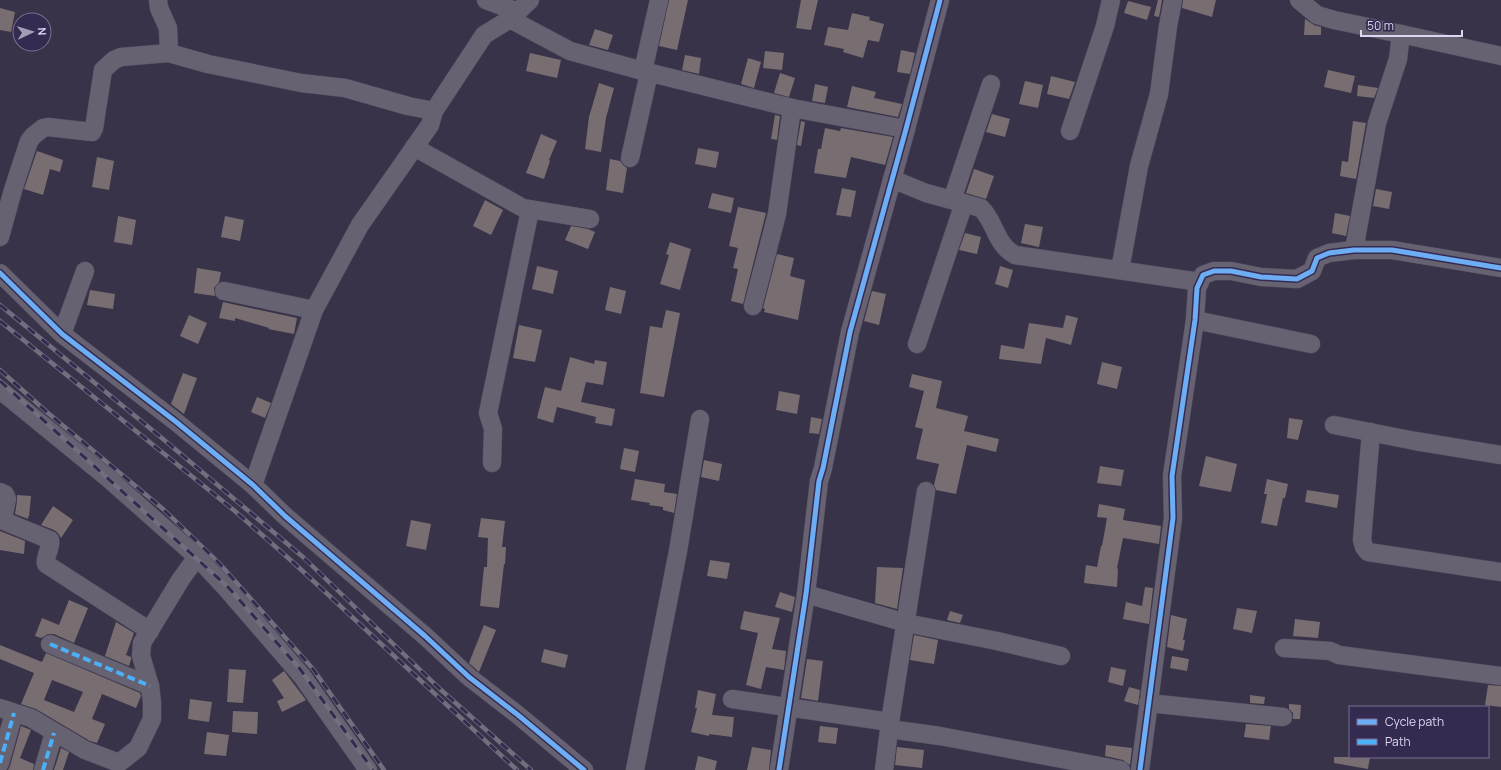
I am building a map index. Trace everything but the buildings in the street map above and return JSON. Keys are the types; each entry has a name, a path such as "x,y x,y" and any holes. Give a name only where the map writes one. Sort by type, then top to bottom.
{"street":[{"path":"158,0 159,8 168,28 169,53"},
{"path":"486,0 519,11 570,51 646,72 792,108 906,129"},
{"path":"630,158 660,0"},
{"path":"778,770 806,594 819,480 823,468 850,332 940,0"},
{"path":"1070,131 1105,26 1111,0"},
{"path":"1120,270 1139,166 1159,94 1173,0"},
{"path":"1299,0 1318,14 1334,20 1501,56"},
{"path":"253,485 314,310 360,225 430,125 434,112 484,34 519,11"},
{"path":"1354,250 1377,123 1398,59 1401,34"},
{"path":"0,237 13,190 29,142 33,136 43,128 48,127 92,132 94,128 103,70 114,60 121,57 169,53 208,64 301,83 345,88 434,112"},
{"path":"917,344 991,84"},
{"path":"753,306 777,214 792,108"},
{"path":"414,147 515,204 530,210 590,219"},
{"path":"892,179 926,193 976,206 985,213 1001,244 1015,255 1200,282"},
{"path":"492,463 493,429 488,413 530,210"},
{"path":"1140,770 1173,518 1172,476 1195,320 1197,288 1203,275 1214,270 1231,271 1261,277 1296,279 1312,271 1318,258 1329,253 1354,250 1392,250 1501,268"},
{"path":"62,334 85,271"},
{"path":"0,273 62,334 175,421 253,485 285,516 425,636 469,677 518,715 584,770"},
{"path":"224,291 314,310"},
{"path":"1195,320 1311,344"},
{"path":"0,390 109,479 197,557 226,588 302,676 368,770"},
{"path":"635,770 678,552 700,419"},
{"path":"1334,425 1501,455"},
{"path":"1371,432 1362,540 1364,547 1368,552 1501,572"},
{"path":"884,770 926,491"},
{"path":"0,492 5,494 7,499 3,518 4,521 50,540 51,543 46,564 150,631"},
{"path":"0,763 7,711 31,718 54,733 120,767 138,748 152,720 150,686 141,656 142,643 181,579 197,557"},
{"path":"806,594 906,623 997,641 1061,656"},
{"path":"50,644 150,686"},
{"path":"1284,648 1330,651 1339,655 1501,676"},
{"path":"732,699 787,707 1121,770"},
{"path":"1148,703 1283,717"},
{"path":"43,770 54,733"}],"railway":[{"path":"0,305 163,439 303,557 440,689 531,770"},
{"path":"0,321 236,512 295,564 517,770"},
{"path":"0,370 48,413 163,509 219,563 313,669 384,770"},
{"path":"0,381 228,587 300,669 373,770"}],"marked path":[{"path":"50,644 150,686"},
{"path":"0,763 14,713"},
{"path":"43,770 54,733"}],"cycle path":[{"path":"779,770 806,594 819,481 823,468 850,332 940,0"},
{"path":"1140,770 1173,518 1172,476 1195,320 1197,288 1203,275 1214,271 1231,271 1261,277 1297,279 1312,271 1317,258 1329,253 1354,250 1392,250 1501,268"},
{"path":"0,273 62,334 175,421 253,485 285,516 425,636 469,677 518,715 584,770"}]}
